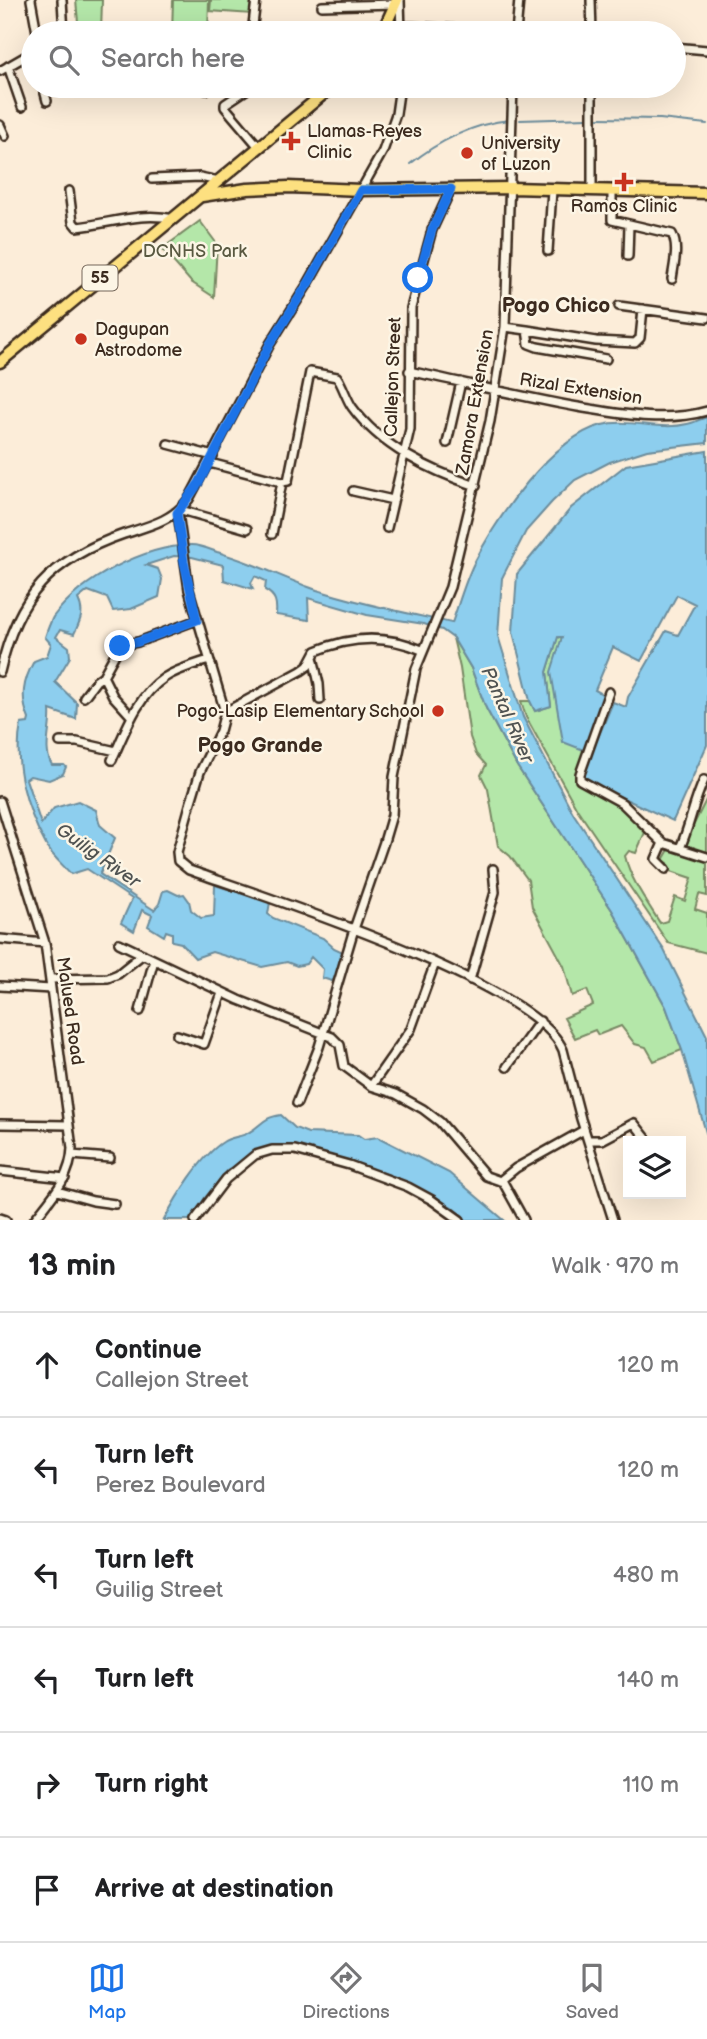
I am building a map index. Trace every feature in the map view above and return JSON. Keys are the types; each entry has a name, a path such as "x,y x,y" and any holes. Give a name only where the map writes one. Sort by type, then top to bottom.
{"main road":[{"path":"388,21 397,1"},
{"name":"55","path":"0,362 319,98"},
{"path":"202,196 262,188 511,188 707,193"}],"street":[{"path":"31,0 35,21"},
{"path":"62,0 63,21"},
{"path":"253,21 256,0"},
{"path":"517,21 519,0"},
{"path":"591,0 592,21"},
{"path":"321,6 397,1 400,21"},
{"path":"686,48 707,50"},
{"path":"0,71 21,59"},
{"path":"8,66 22,107"},
{"path":"234,98 225,104 225,107 260,147"},
{"path":"0,672 7,644 24,606 57,568 75,554 103,541 169,519 179,511 212,459 265,352 309,282 361,190 389,136 398,98"},
{"name":"Zamora Extension","path":"297,1103 324,1034 354,929 392,815 394,777 416,669 450,587 475,486 505,327 513,98"},
{"path":"592,98 592,191"},
{"path":"0,125 5,136"},
{"path":"152,179 201,177 219,181"},
{"name":"Callejon Street","path":"387,528 410,429 409,322 413,295 432,230 451,189"},
{"path":"548,251 552,190"},
{"path":"69,191 73,222 77,227 102,225 116,219 160,215 174,219"},
{"path":"612,192 611,219 672,234 676,251 672,279"},
{"path":"628,256 629,224"},
{"path":"619,306 707,318"},
{"path":"505,327 596,341 635,343 640,338 643,309"},
{"path":"527,330 528,342 533,346 606,359"},
{"name":"Rizal Extension","path":"409,371 538,400 637,416 679,417 707,411"},
{"path":"168,444 286,482 310,372 337,377 351,406 385,442 475,486"},
{"path":"447,443 461,382"},
{"path":"272,534 282,482"},
{"path":"353,491 393,500"},
{"path":"179,511 247,529"},
{"path":"179,511 184,562 197,620 225,712 220,731 200,772 177,852 178,861 189,870 282,900 435,964 470,980 540,1021 561,1045 584,1130 613,1220"},
{"path":"84,697 103,676 120,646 197,620"},
{"path":"225,712 301,671 308,666 316,651 337,643 382,638 422,650"},
{"path":"313,657 320,700"},
{"path":"112,760 132,717 148,693 163,678 209,660"},
{"path":"103,676 113,696 132,717"},
{"path":"609,692 579,778 622,803 663,843 707,857"},
{"path":"60,742 77,742 116,751"},
{"path":"680,848 694,800 704,780"},
{"name":"Malued Road","path":"0,801 45,943 72,1155 65,1178 34,1220"},
{"path":"663,843 656,859 666,869"},
{"path":"470,980 495,892 494,869"},
{"path":"0,939 45,943"},
{"path":"119,943 222,993 338,1042 344,1066 371,1086 396,1094 440,1122 486,1176 500,1181 524,1220"},
{"path":"50,979 114,977 142,954"},
{"path":"139,1011 154,960"},
{"path":"371,1086 411,1029 435,964"},
{"path":"0,986 51,989"},
{"path":"177,1035 204,1044 222,993"},
{"path":"507,1067 540,1021"},
{"path":"588,1140 602,1140 634,1123 644,1136"},
{"path":"0,1124 69,1125"},
{"path":"500,1181 516,1168 584,1130"},
{"path":"195,1220 226,1179 255,1155 272,1150 295,1150 349,1165 408,1187 460,1220"},
{"path":"72,1155 110,1158"},
{"path":"0,1171 65,1178"},
{"path":"57,1191 115,1204"},
{"path":"0,1218 6,1220"}],"green space":[{"path":"76,0 102,0 101,21 78,21"},
{"path":"173,0 209,0 208,21 172,21"},
{"path":"211,0 252,0 252,14 210,11"},
{"name":"DCNHS Park","path":"200,221 217,244 214,297 191,282 162,249"},
{"path":"558,636 562,638 586,751 576,777 577,781 621,805 646,830 636,853 629,851 625,856 635,883 660,923 667,921 675,897 685,901 692,878 668,870 668,863 663,860 670,848 707,860 707,896 699,894 695,909 707,913 707,953 668,943 577,809 526,717 521,701 530,701 535,711 551,706 547,672"},
{"path":"453,638 471,668 486,708 517,766 612,910 666,1007 682,1050 654,1061 646,1047 635,1044 621,1026 598,1035 595,1030 575,1038 564,1018 593,1005 587,990 572,996 564,966 532,907 528,880 510,856 498,846 488,789 481,775 486,765 476,754 470,737"},
{"path":"707,798 707,854 683,846"}],"water":[{"path":"707,417 707,443 647,450 610,462 575,480 552,502 526,531 502,578 498,636 523,717 573,813 664,950 707,1036 707,1136 682,1050 666,1007 612,910 517,766 486,708 471,668 453,638 442,630 424,624 367,615 308,598 309,620 276,615 275,600 265,590 266,581 255,576 251,583 253,589 224,580 223,565 192,557 174,556 146,565 158,569 162,579 159,597 131,609 113,611 107,598 88,591 78,599 81,613 74,634 60,630 56,637 69,647 70,657 55,682 77,703 76,719 50,710 49,759 52,765 66,767 63,774 49,780 30,776 26,779 41,824 54,808 78,801 96,810 100,825 115,838 100,874 154,910 163,891 168,890 178,895 184,894 191,910 201,918 214,916 215,885 270,902 268,914 273,918 323,938 345,953 339,972 332,981 322,978 323,969 311,957 306,964 297,966 287,962 262,967 212,952 195,958 181,943 172,941 172,933 166,931 164,936 148,926 152,915 142,910 134,931 121,923 132,899 87,869 71,874 48,849 27,801 20,770 21,724 28,723 29,719 24,704 25,683 34,661 47,656 51,644 45,637 53,617 65,603 97,578 134,558 154,551 194,545 243,560 334,595 452,623 471,570 497,524 528,482 564,446 583,433 602,425 623,423 677,426"},
{"path":"707,451 707,745 673,821 584,780 583,773 613,702 626,707 628,697 666,631 678,635 695,604 677,595 641,661 613,647 595,690 606,696 586,751 563,742 551,672 562,637 558,637 547,672 551,706 535,711 530,701 513,632 517,574 571,508 626,465"},
{"path":"281,1115 295,1128 308,1133 358,1135 364,1139 378,1137 449,1173 504,1220 466,1220 452,1207 398,1178 335,1157 283,1145 261,1149 227,1171 204,1199 192,1220 164,1220 190,1178 215,1148 226,1140 248,1133 270,1118"}],"waterway":[{"path":"520,120 588,118"},
{"path":"599,118 660,119 707,124"},
{"path":"410,164 432,148 470,129 510,120"}],"place":[{"name":"Llamas-Reyes Clinic","path":"291,141"},
{"name":"University of Luzon","path":"467,153"},
{"name":"Ramos Clinic","path":"624,182"},
{"name":"Dagupan Astrodome","path":"81,339"},
{"name":"Pogo-Lasip Elementary School","path":"438,711"}],"district":[{"name":"Pogo Chico","path":"556,305"},
{"name":"Pogo Grande","path":"260,745"}],"route":[{"path":"120,646 197,620 189,590 177,513 199,483 270,344 361,190 451,189 432,230 418,278"}],"water label":[{"name":"Pantal River","path":"507,715"},
{"name":"Guilig River","path":"98,856"}]}
